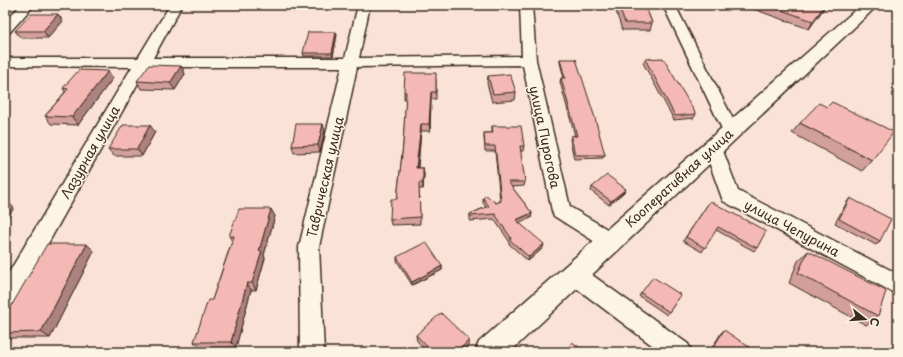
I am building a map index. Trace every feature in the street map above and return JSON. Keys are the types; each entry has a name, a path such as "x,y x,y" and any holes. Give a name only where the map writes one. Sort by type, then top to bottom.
{"street":[{"path":"5,29 28,5"},
{"name":"Лазурная улица","path":"5,299 176,5"},
{"name":"Таврическая улица","path":"312,352 309,247 364,5"},
{"name":"улица Пирогова","path":"526,5 529,60 561,211 610,241"},
{"path":"669,5 732,131"},
{"name":"Кооперативная улица","path":"489,352 870,5"},
{"path":"5,62 351,63 529,60"},
{"name":"улица Чепурина","path":"712,148 730,196 898,285"},
{"path":"574,274 680,352"}],"building":[{"path":"618,5 645,5 652,23 625,23"},
{"path":"767,5 825,5 813,21"},
{"path":"31,14 58,14 43,31 15,31"},
{"path":"308,32 336,32 332,53 303,53"},
{"path":"663,58 696,114 675,116 645,59"},
{"path":"560,59 576,59 605,155 575,155 571,136 577,136 561,78 565,78"},
{"path":"149,65 181,66 170,83 137,81"},
{"path":"79,70 108,71 72,117 45,116 68,89 63,88"},
{"path":"405,73 436,73 436,92 431,92 429,124 421,124 416,168 423,168 423,183 419,183 420,217 390,219 391,199 397,199 403,145 406,92 404,92"},
{"path":"510,74 516,92 493,94 488,76"},
{"path":"832,102 894,132 872,160 800,123 819,103 827,107"},
{"path":"296,124 323,124 318,145 292,146"},
{"path":"123,125 150,125 137,149 108,149"},
{"path":"492,126 521,126 524,146 520,146 525,182 508,182 532,213 516,220 544,244 529,257 510,240 511,238 495,214 470,216 470,214 489,206 483,198 486,195 496,203 501,201 495,146 485,146 484,133 493,133"},
{"path":"607,175 626,189 611,201 592,187"},
{"path":"850,198 891,219 880,241 839,219"},
{"path":"710,201 766,231 757,248 718,227 705,248 686,237"},
{"path":"239,209 271,209 259,251 262,251 252,283 247,283 231,342 194,342 208,300 212,300 234,236 229,236"},
{"path":"426,242 442,266 412,282 397,257"},
{"path":"47,244 87,244 41,332 5,333 5,317"},
{"path":"808,251 886,291 878,316 798,273"},
{"path":"653,277 681,295 669,312 641,293"},
{"path":"441,313 469,340 457,352 432,352 416,335"},
{"path":"724,330 749,347 746,352 719,352 713,348"},
{"path":"572,342 586,352 565,352"}]}
